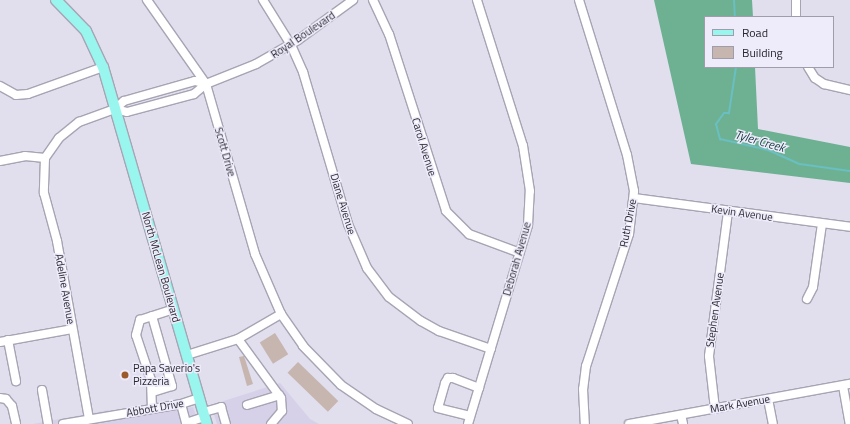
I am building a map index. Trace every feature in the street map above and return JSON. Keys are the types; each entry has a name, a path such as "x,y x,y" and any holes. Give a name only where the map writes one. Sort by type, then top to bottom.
{"main road":[{"name":"North McLean Boulevard","path":"56,0 86,31 103,67 205,418"}],"street":[{"name":"Scott Drive","path":"147,0 206,84 255,254 281,314"},
{"name":"Diane Avenue","path":"264,0 291,45 311,95 348,224 366,268 390,297 421,321 439,330 491,349"},
{"name":"Royal Boulevard","path":"115,109 127,112 194,94 206,84 250,67 291,45 353,0"},
{"name":"Carol Avenue","path":"373,0 389,34 446,211 469,234 520,253"},
{"name":"Deborah Avenue","path":"469,420 520,253 530,215 530,179 523,146 477,0"},
{"name":"Ruth Drive","path":"579,0 630,167 634,198 628,234 586,366 583,389 585,424"},
{"path":"796,0 796,16"},
{"path":"0,86 16,95 28,94 103,67"},
{"path":"809,68 815,78 824,84 850,90"},
{"name":"Royal Boulevard","path":"45,158 56,142 69,128 79,122 115,109 124,101 196,81 206,84"},
{"path":"0,161 25,156 45,158"},
{"name":"Adeline Avenue","path":"45,158 44,193 56,241 88,422"},
{"name":"Kevin Avenue","path":"634,198 728,212 850,227"},
{"name":"Stephen Avenue","path":"715,409 708,356 728,212"},
{"path":"807,299 813,287 822,224"},
{"path":"152,408 151,380 136,335 140,320 173,309"},
{"path":"187,355 238,339 281,314 306,351 341,385 376,409 408,424"},
{"path":"152,316 172,386 152,392"},
{"path":"16,382 4,341 72,329"},
{"path":"238,339 279,395 282,411 271,424"},
{"path":"469,420 438,408 446,380 453,378 479,388"},
{"path":"847,385 850,424"},
{"name":"Mark Avenue","path":"629,424 671,420 681,415 847,385"},
{"path":"42,390 48,424"},
{"path":"247,405 279,395"},
{"path":"0,398 6,399 12,406 16,424"},
{"name":"Abbott Drive","path":"63,424 88,422 152,408 181,404 199,398"},
{"path":"768,399 773,424"},
{"path":"181,404 184,423 205,418 221,407 226,424"},
{"path":"681,415 683,424"}],"shaded area":[{"path":"280,383 310,419 319,424 217,424 211,405"},
{"path":"193,407 199,424 33,424 109,410 111,421"}],"green space":[{"path":"654,0 752,0 753,16 704,16 704,68 755,68 758,129 850,147 850,183 691,164"}],"building":[{"path":"275,333 288,354 273,364 260,343"},
{"path":"244,356 253,384 247,386 239,357"},
{"path":"298,362 338,401 328,412 288,373"}],"waterway":[{"name":"Tyler Creek","path":"734,0 735,16"},
{"name":"Tyler Creek","path":"736,68 729,113 724,113 716,124 720,139 768,150 800,164 850,171"}],"place":[{"name":"Papa Saverio's Pizzeria","path":"125,375"}]}
